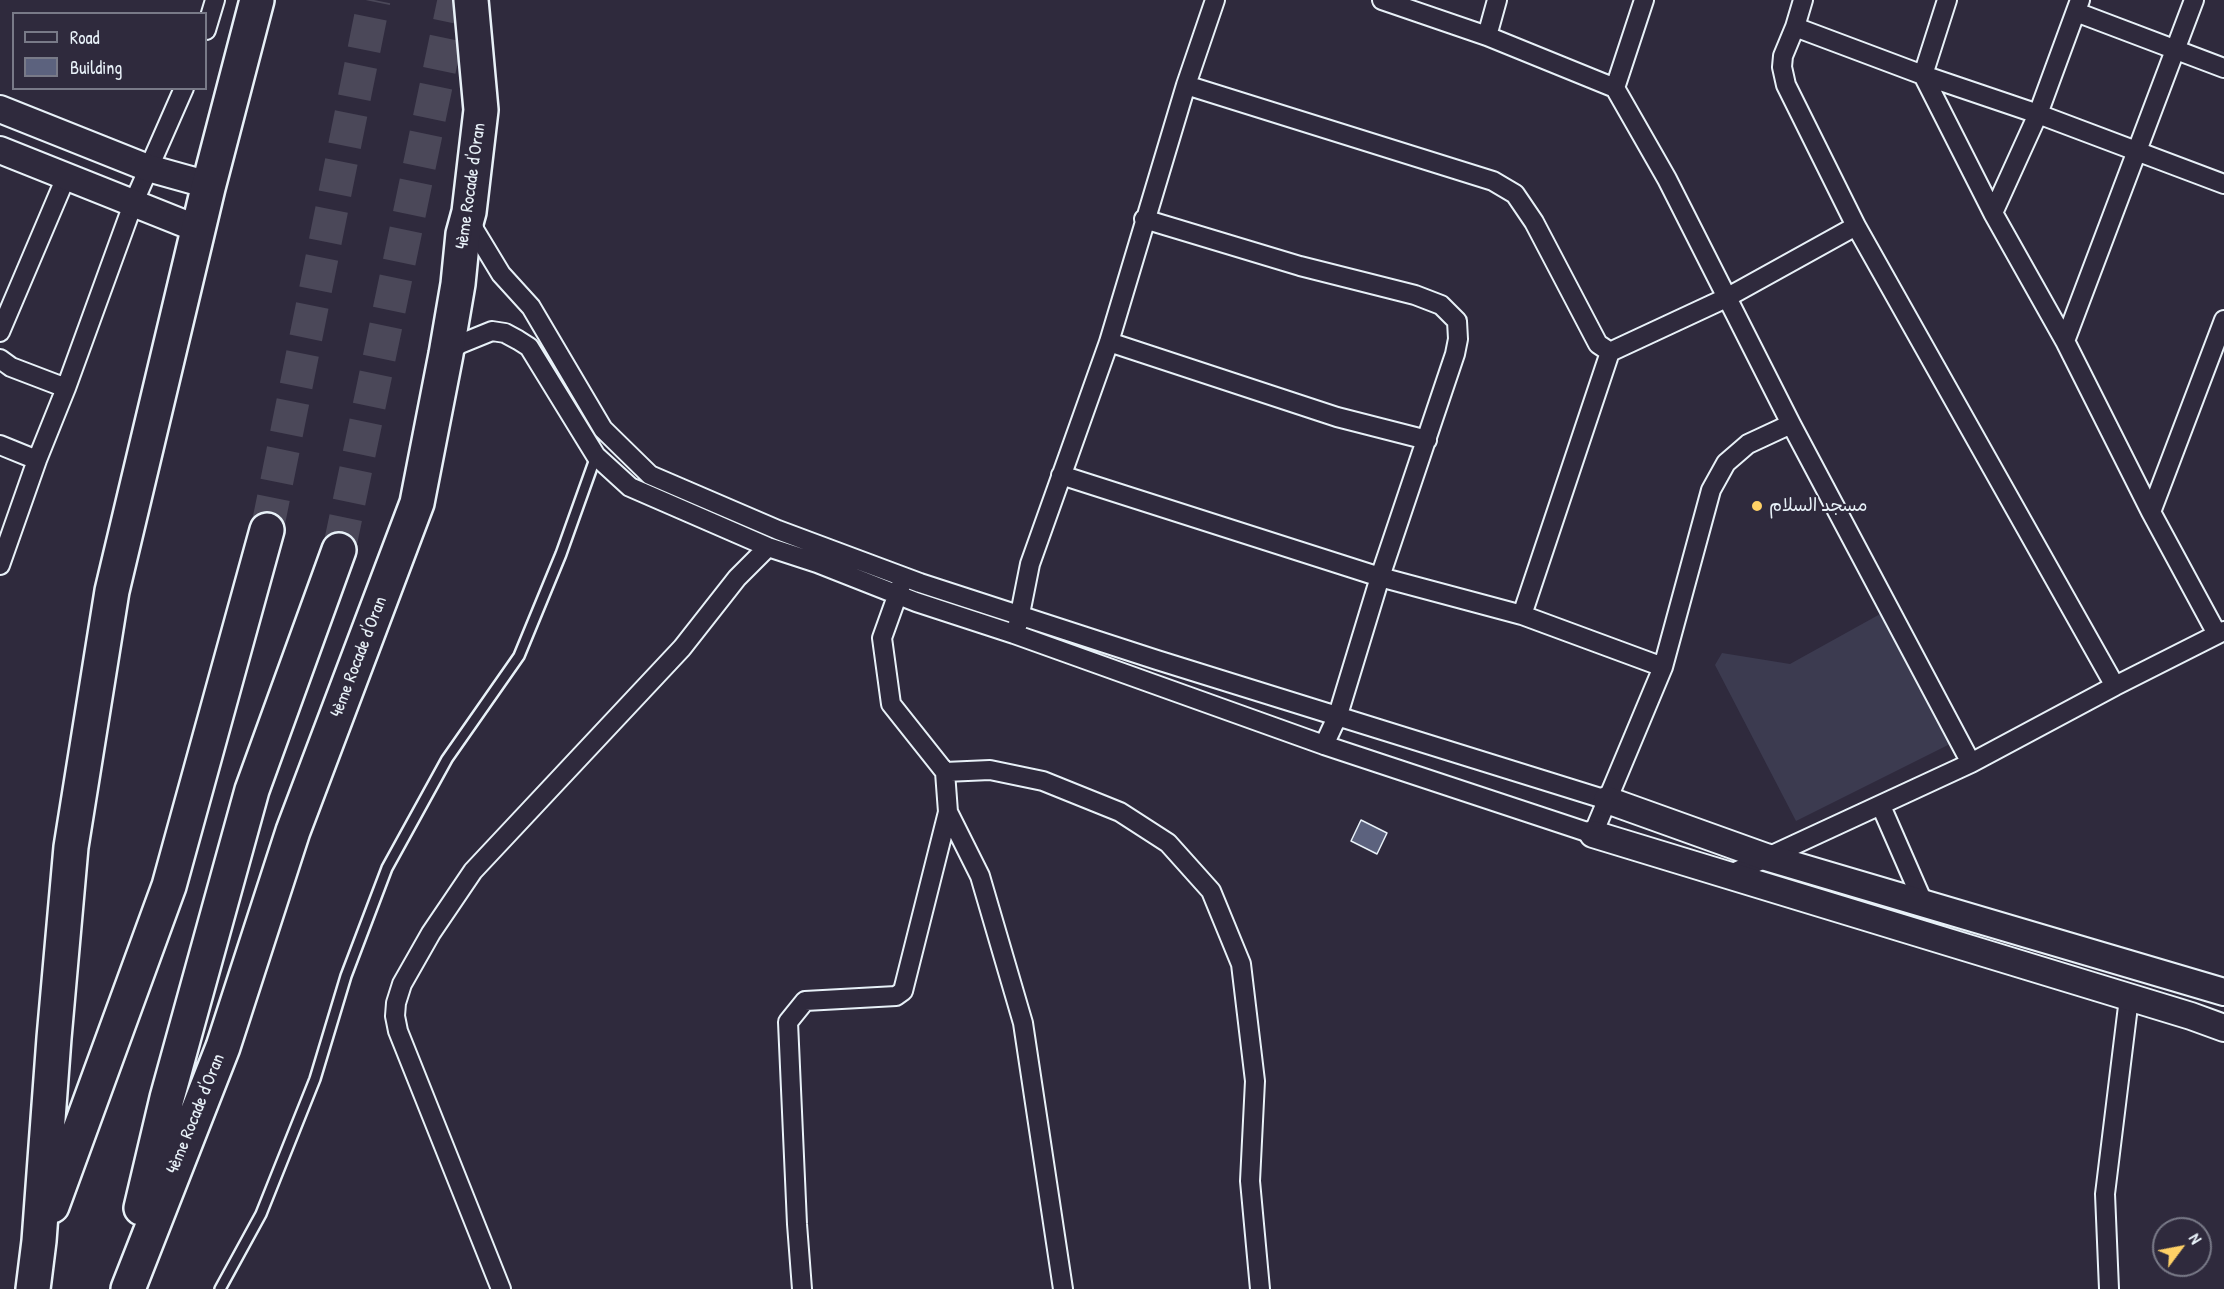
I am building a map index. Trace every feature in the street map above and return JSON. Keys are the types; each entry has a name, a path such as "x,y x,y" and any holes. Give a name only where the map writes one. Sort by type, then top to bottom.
{"highway":[{"path":"33,1289 39,1241 71,847 111,591 198,229 257,0"},
{"name":"4ème Rocade d'Oran","path":"128,1289 223,1047 293,831 417,504 458,284 481,110 471,0"},
{"path":"39,1241 170,886 267,530"},
{"path":"122,1289 167,1098 252,790 339,550"}],"main road":[{"path":"0,110 148,168 209,185"},
{"path":"0,150 198,229"},
{"path":"1607,800 1766,857 2224,992"},
{"path":"1593,834 2224,1028"}],"street":[{"path":"207,27 215,0"},
{"path":"1014,634 1021,615 1030,564 1109,342 1144,219 1215,0"},
{"path":"1382,0 1487,36 1615,88 1667,180 1791,424 1971,763"},
{"path":"1487,36 1497,0"},
{"path":"1615,88 1644,0"},
{"path":"1803,0 1783,56 1782,66 1786,85 1856,226 2115,686"},
{"path":"1729,875 1971,763 2220,632 2151,512 2065,341 1993,213 1923,75 1947,0"},
{"path":"2065,341 2194,0"},
{"path":"1993,213 2038,114 2078,6 2224,68"},
{"path":"1795,27 1923,75 2038,114 2224,184"},
{"path":"1186,85 1493,182 1515,194 1534,222 1598,344 1610,352"},
{"path":"0,565 133,204 183,90"},
{"path":"0,332 66,177"},
{"path":"469,212 476,231 501,274 531,307 603,429 650,475 778,530 905,578 1157,660 1607,800"},
{"path":"1144,219 1300,266 1415,295 1441,304 1457,321 1458,339 1455,354 1380,577 1338,715 1324,745"},
{"path":"1522,615 1610,352 1726,298 1856,226"},
{"path":"2151,512 2224,320"},
{"path":"446,354 460,344 492,331 505,333 518,340 529,347 592,450 630,487 768,547 817,563 897,595 1014,634 1324,745 1593,834 1663,666 1716,481 1726,463 1748,444 1791,424"},
{"path":"1109,342 1337,417 1427,440"},
{"path":"0,359 10,367 66,388"},
{"path":"592,450 603,429"},
{"path":"0,446 37,460"},
{"path":"1061,475 1380,577 1522,615 1663,666"},
{"path":"501,1289 398,1031 396,1009 402,984 431,933 473,871 682,648 737,578 768,547"},
{"path":"802,1289 796,1224 788,1022 805,1001 896,996 903,991 948,812 945,772 891,704 882,638 905,578"},
{"path":"945,772 990,770 1043,781 1120,813 1168,843 1211,891 1241,964 1254,1081 1250,1181 1260,1289"},
{"path":"1881,806 1923,902"},
{"path":"948,812 981,876 1023,1023 1063,1289"},
{"path":"2109,1289 2105,1194 2129,998"}],"lane":[{"path":"220,1289 261,1214 307,1100 346,976 387,868 447,759 519,656 561,554 592,450"}],"shaded area":[{"path":"1882,613 1952,743 1796,821 1715,665 1722,653 1790,664"}],"building":[{"path":"1361,820 1387,833 1377,854 1351,841"}],"tunnel":[{"path":"267,530 374,0"},
{"path":"339,550 454,0"}],"place":[{"name":"مسجد السلام","path":"1757,506"}]}
